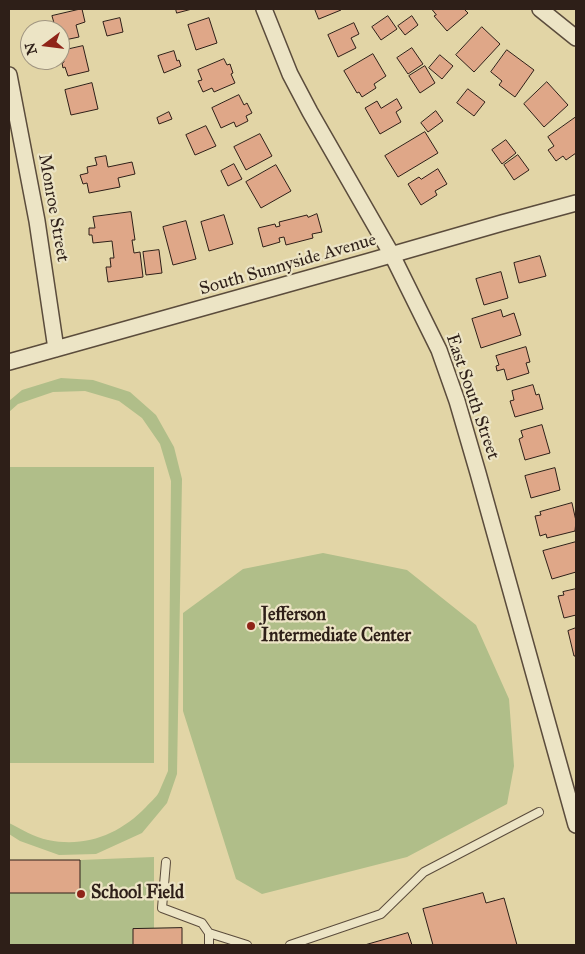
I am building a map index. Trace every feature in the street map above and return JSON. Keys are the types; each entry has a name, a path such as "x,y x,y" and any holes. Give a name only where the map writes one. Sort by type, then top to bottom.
{"street":[{"name":"East South Street","path":"264,9 290,74 392,255 438,350 457,401 478,473 576,825"},
{"path":"540,9 576,38"},
{"name":"Monroe Street","path":"9,75 37,221 56,349"},
{"name":"South Sunnyside Avenue","path":"9,362 576,203"}],"lane":[{"path":"290,945 381,914 424,872 539,812"},
{"path":"166,862 162,908 202,923 209,933 209,945"},
{"path":"209,933 247,945"}],"green space":[{"path":"61,378 93,380 130,392 156,415 174,447 182,479 177,774 167,803 142,833 96,854 59,855 20,841 9,834 9,823 48,840 76,842 89,840 101,837 125,825 146,807 159,792 168,771 171,481 160,444 142,418 119,401 85,391 53,392 18,404 9,412 9,401 22,390"},
{"path":"9,467 154,467 154,763 9,763"},
{"path":"323,553 407,570 476,625 509,699 514,766 507,804 407,857 262,894 236,879 183,711 183,613 243,569"},
{"name":"School Field","path":"154,857 154,928 182,928 182,945 9,945 9,860"}],"building":[{"path":"82,9 85,22 76,25 79,37 70,39 70,20 53,20 52,16"},
{"path":"176,9 192,9 177,13"},
{"path":"315,9 340,9 341,10 319,19"},
{"path":"432,9 464,9 468,13 447,31 434,16 436,15"},
{"path":"388,16 397,29 381,40 372,27"},
{"path":"412,16 418,25 405,35 398,26"},
{"path":"120,18 123,32 107,36 103,22"},
{"path":"209,18 217,43 196,50 188,25"},
{"path":"354,23 359,34 351,38 356,48 338,57 328,35"},
{"path":"482,27 500,44 474,72 456,55"},
{"path":"83,46 89,71 68,76 66,70 70,70 70,49"},
{"path":"412,48 423,64 408,74 397,58"},
{"path":"507,50 534,70 515,97 499,85 502,81 491,72"},
{"path":"174,51 177,61 179,60 181,66 164,73 158,56"},
{"path":"373,54 386,76 374,84 376,88 362,97 359,92 357,93 344,71"},
{"path":"440,55 453,66 442,79 429,68"},
{"path":"224,59 227,65 230,64 233,73 231,74 235,83 214,92 212,88 203,92 198,81 202,80 198,70"},
{"path":"425,66 435,83 420,93 409,76"},
{"path":"547,82 568,105 544,127 524,104"},
{"path":"92,83 98,109 71,115 65,90"},
{"path":"468,89 485,102 474,116 457,103"},
{"path":"239,95 244,105 247,103 252,113 246,116 248,121 236,127 234,122 221,128 212,108"},
{"path":"397,99 402,108 396,112 401,122 380,134 365,108 377,101 381,108"},
{"path":"436,111 443,121 428,132 421,123"},
{"path":"169,112 172,119 159,124 157,118"},
{"path":"576,117 576,153 566,160 563,156 556,161 548,150 554,146 548,137"},
{"path":"206,126 216,146 195,155 186,135"},
{"path":"425,132 438,153 398,177 385,156"},
{"path":"260,134 272,156 246,170 234,147"},
{"path":"506,140 516,153 502,164 492,150"},
{"path":"518,155 529,170 514,180 504,165"},
{"path":"106,156 108,167 132,162 135,174 118,178 120,187 89,193 87,183 83,184 80,175 88,173 87,167 97,165 95,158"},
{"path":"234,164 242,179 228,186 221,171"},
{"path":"276,165 291,191 261,208 246,182"},
{"path":"438,169 447,184 435,191 437,195 421,205 408,184"},
{"path":"131,212 135,240 132,240 134,253 140,252 143,277 108,282 106,267 111,267 110,258 114,258 112,241 93,243 92,235 89,235 89,228 95,228 93,217"},
{"path":"317,214 322,232 312,234 313,238 286,245 284,237 279,238 280,242 263,247 258,228 275,224 276,227 280,226 279,222"},
{"path":"224,215 233,244 209,251 201,222"},
{"path":"186,221 196,259 173,265 163,227"},
{"path":"159,250 162,273 146,275 143,252"},
{"path":"540,256 546,276 519,283 514,263"},
{"path":"501,272 508,298 484,305 476,279"},
{"path":"501,310 503,317 514,313 521,335 481,348 472,319"},
{"path":"526,347 530,362 526,363 529,373 507,380 504,369 497,371 496,366 499,365 496,356"},
{"path":"533,385 536,395 539,394 543,409 515,417 510,401 514,400 512,391"},
{"path":"542,425 550,453 525,460 519,439 523,437 521,431"},
{"path":"555,468 560,490 531,498 525,476"},
{"path":"572,503 576,521 575,531 547,538 546,534 540,536 535,516 541,515 540,512"},
{"path":"576,542 576,572 552,579 543,551"},
{"path":"576,589 576,615 564,618 558,596 564,595 563,592"},
{"path":"576,628 576,656 574,656 568,631"},
{"path":"9,860 80,860 80,893 9,893"},
{"path":"483,893 486,903 504,898 517,945 433,945 423,909"},
{"path":"182,928 182,945 133,945 133,929"},
{"path":"408,933 412,945 365,945"}],"place":[{"name":"Jefferson Intermediate Center","path":"251,626"},
{"name":"School Field","path":"81,894"}]}
